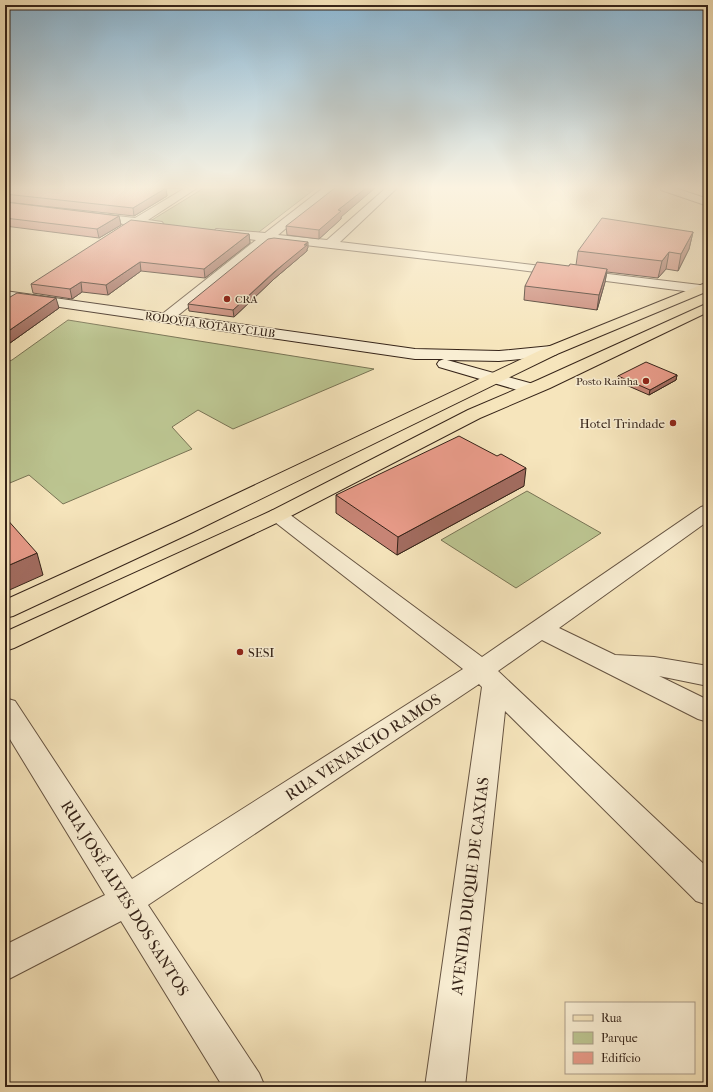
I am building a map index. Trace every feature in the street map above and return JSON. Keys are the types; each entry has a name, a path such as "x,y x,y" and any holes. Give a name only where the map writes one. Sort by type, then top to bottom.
{"main road":[{"path":"5,610 185,527 551,352 701,292"},
{"path":"5,642 278,515 474,414 708,307"},
{"path":"185,527 214,546"}],"street":[{"path":"166,318 266,239"},
{"path":"276,239 504,264 701,292"},
{"path":"329,245 336,239"},
{"name":"RODOVIA ROTARY CLUB","path":"5,295 415,354"},
{"path":"415,354 499,356 551,352"},
{"path":"415,354 531,389"},
{"name":"RUA VENANCIO RAMOS","path":"5,964 126,901 488,678 540,629 708,511"},
{"path":"278,515 488,678 708,890"},
{"path":"540,629 708,712"},
{"path":"609,664 654,666 708,676"},
{"name":"AVENIDA DUQUE DE CAXIAS","path":"444,1087 488,678"},
{"name":"RUA JOSÉ ALVES DOS SANTOS","path":"5,708 245,1087"}],"green space":[{"path":"68,320 374,369 233,429 198,410 172,427 192,449 63,504 29,475 5,485 5,363 12,360"},
{"path":"527,491 601,533 516,588 441,540"}],"building":[{"path":"101,239 243,239 204,269 140,262 106,285 81,282 70,289 31,284"},
{"path":"268,239 308,242 304,245 307,245 274,272 233,310 188,304"},
{"path":"587,239 689,239 681,254 669,252 662,261 578,251"},
{"path":"537,262 569,266 570,264 607,269 599,295 525,286"},
{"path":"17,293 56,298 5,332 5,300"},
{"name":"Posto Rainha","path":"646,362 677,375 650,390 618,376"},
{"path":"459,436 497,456 501,454 526,468 398,537 336,495"},
{"path":"5,517 37,553 5,567"}],"place":[{"name":"CRA","path":"227,299"},
{"name":"Posto Rainha","path":"646,381"},
{"name":"Hotel Trindade","path":"673,423"},
{"name":"SESI","path":"240,652"}]}
